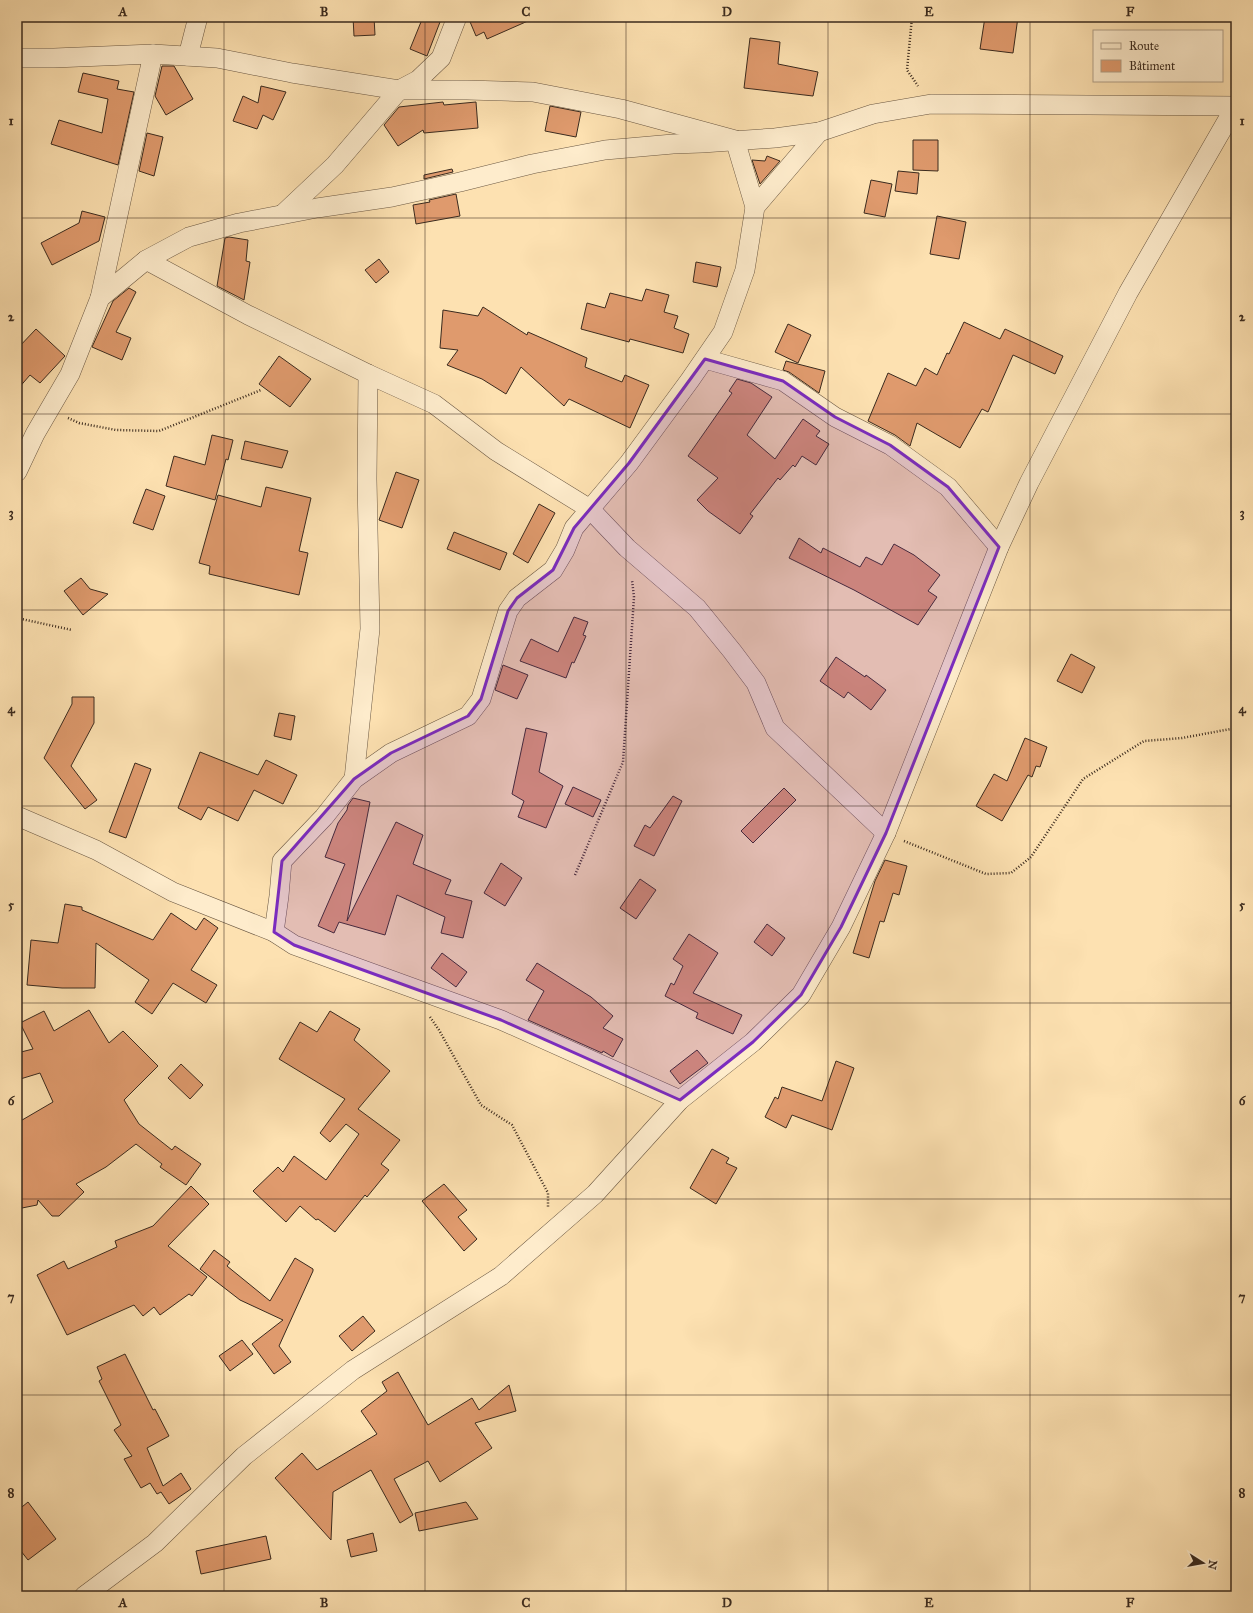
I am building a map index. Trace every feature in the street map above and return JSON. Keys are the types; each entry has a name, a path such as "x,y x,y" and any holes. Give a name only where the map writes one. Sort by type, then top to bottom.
{"street":[{"path":"188,56 198,17"},
{"path":"283,214 335,165 399,90 418,80 441,58 457,17"},
{"path":"18,467 35,434 70,374 100,298 153,54"},
{"path":"17,58 153,54 188,56 216,58 399,90 533,92 621,109 736,140"},
{"path":"84,1596 155,1543 244,1456 353,1370 501,1276 595,1194 680,1100 753,1042 801,995 841,927 886,833 999,547 1029,482 1128,293 1235,107 931,104 873,114 819,132 775,138 605,150 532,164 392,197 317,208 239,223 189,237 146,260 100,298"},
{"path":"755,207 819,132"},
{"path":"274,932 282,861 324,816 354,779 392,753 468,716 481,698 508,611 517,598 553,570 565,550 574,528 629,463 723,332 745,270 755,207 736,140"},
{"path":"146,260 248,315 368,374 434,404 496,451 590,509 627,548 697,608 756,683 775,728 886,833"},
{"path":"705,359 783,382 834,417 890,445 948,487 999,547"},
{"path":"354,779 370,629 367,479 368,374"},
{"path":"17,816 96,850 173,892 274,932 294,945 501,1020 680,1100"}],"path":[{"path":"912,17 906,70 931,104"},
{"path":"50,408 79,423 116,430 159,431 261,390"},
{"path":"575,875 623,762 634,597 627,548"},
{"path":"17,618 72,630"},
{"path":"886,833 986,874 1011,873 1031,856 1083,779 1144,741 1182,738 1236,728"},
{"path":"408,986 439,1030 481,1105 512,1124 548,1193 548,1235"}],"highlighted area":[{"path":"705,359 783,381 835,417 890,445 948,487 999,547 886,833 841,927 801,995 753,1042 680,1100 501,1020 294,945 274,932 282,861 354,779 391,753 468,716 481,699 508,611 517,598 553,570 574,528 629,463"}],"building":[{"path":"353,17 374,17 375,35 354,36"},
{"path":"423,17 440,22 427,56 410,49"},
{"path":"468,17 537,17 487,39 484,32 476,36"},
{"path":"985,17 1018,17 1013,53 980,49"},
{"path":"750,38 780,42 778,64 818,72 813,96 744,88"},
{"path":"162,66 174,66 193,99 166,115 155,96"},
{"path":"83,73 119,81 117,89 134,92 118,165 51,144 59,120 102,133 108,99 78,92"},
{"path":"261,86 286,92 273,120 263,115 257,129 233,121 243,96 258,103"},
{"path":"443,102 444,105 476,102 478,128 424,133 423,130 398,146 384,125 399,107"},
{"path":"550,106 581,112 576,137 545,131"},
{"path":"147,133 163,137 154,176 139,171"},
{"path":"913,140 938,140 938,171 913,170"},
{"path":"767,156 780,161 760,184 752,160 765,161"},
{"path":"452,169 453,172 424,179 424,175"},
{"path":"898,171 919,173 917,194 895,191"},
{"path":"871,180 892,184 885,217 864,213"},
{"path":"456,194 460,216 416,224 413,205 430,202 429,200"},
{"path":"82,211 105,217 99,241 52,265 41,243 79,223"},
{"path":"937,216 966,222 959,259 930,254"},
{"path":"229,237 248,240 246,261 250,262 244,300 217,286 225,238"},
{"path":"379,259 389,272 376,283 365,270"},
{"path":"696,262 721,267 717,287 693,282"},
{"path":"129,288 136,292 116,332 131,338 122,360 92,347 113,301"},
{"path":"646,289 669,295 664,312 678,316 674,328 689,334 683,353 630,339 629,342 581,329 587,303 605,308 610,293 642,301"},
{"path":"483,307 527,335 528,332 587,358 585,367 622,382 625,375 649,385 630,428 569,399 564,406 521,367 506,394 482,379 447,365 458,350 440,348 443,310 478,316"},
{"path":"964,322 1000,339 1005,329 1063,356 1055,374 1013,355 988,412 982,409 960,448 917,423 910,446 895,435 868,421 888,373 916,386 925,368 937,375"},
{"path":"788,324 811,335 798,363 775,352"},
{"path":"36,329 65,356 40,383 30,375 17,390 17,349"},
{"path":"279,356 311,379 290,407 259,384"},
{"path":"786,361 825,371 819,393 789,372 783,370"},
{"path":"737,379 751,383 772,397 747,435 775,459 803,419 820,431 816,436 829,444 816,465 802,456 795,467 793,465 780,480 778,478 750,514 753,516 740,534 708,511 697,500 718,478 688,456 732,393 729,391"},
{"path":"212,435 233,440 228,460 226,459 215,500 166,486 174,456 205,465"},
{"path":"245,441 288,451 282,468 241,459"},
{"path":"396,472 419,480 402,528 379,520"},
{"path":"266,487 311,498 299,551 308,553 299,595 209,574 210,566 199,563 218,495 261,507"},
{"path":"146,489 165,496 153,530 133,523"},
{"path":"539,504 555,513 528,563 513,554"},
{"path":"454,532 507,553 500,570 447,549"},
{"path":"799,538 821,553 823,548 860,567 866,557 882,565 894,544 914,555 940,575 928,591 937,597 918,625 854,590 789,558"},
{"path":"81,578 90,589 108,594 83,615 64,591"},
{"path":"574,617 588,622 583,635 586,636 574,663 572,662 566,678 520,661 531,639 558,652"},
{"path":"1071,654 1095,667 1082,693 1057,681"},
{"path":"836,657 865,677 866,675 886,690 871,710 848,692 844,698 820,681"},
{"path":"503,665 528,675 517,699 495,690"},
{"path":"72,697 94,697 94,723 71,766 97,800 85,809 44,758 72,704"},
{"path":"279,713 295,716 291,740 274,736"},
{"path":"526,728 547,733 539,772 563,786 546,828 518,817 524,801 512,794"},
{"path":"1025,738 1047,747 1040,767 1036,766 1032,777 1028,775 1002,821 976,806 994,774 1007,781"},
{"path":"200,752 258,775 266,760 297,775 283,804 254,790 238,821 208,807 201,820 178,808"},
{"path":"135,763 151,769 126,838 109,832"},
{"path":"573,787 601,800 593,817 565,804"},
{"path":"784,788 796,800 753,843 741,831"},
{"path":"673,796 682,801 654,856 634,846 645,825 650,828"},
{"path":"353,798 370,802 347,921 396,822 423,835 413,864 451,880 445,894 472,901 463,938 441,933 445,917 397,895 385,935 339,922 334,933 318,926 345,864 325,857 338,823"},
{"path":"885,860 907,866 899,895 893,893 884,922 880,921 869,958 853,953 875,881"},
{"path":"501,863 522,878 505,906 484,893"},
{"path":"640,879 656,890 636,919 620,908"},
{"path":"65,904 82,907 82,910 153,940 171,913 196,930 204,918 218,928 191,970 217,985 206,1003 173,983 152,1014 135,1002 149,980 96,943 95,988 62,988 27,985 31,940 58,943"},
{"path":"767,924 785,938 772,956 754,942"},
{"path":"689,934 718,953 693,993 742,1015 733,1034 696,1018 698,1013 665,996 671,983 674,985 683,966 673,959"},
{"path":"442,953 467,972 456,987 431,968"},
{"path":"537,963 591,997 613,1016 603,1028 623,1039 613,1057 603,1051 602,1053 528,1020 544,991 526,980"},
{"path":"89,1010 109,1043 123,1031 158,1066 124,1100 139,1124 172,1150 175,1146 201,1164 186,1185 160,1167 162,1164 136,1144 106,1167 76,1184 84,1192 59,1216 52,1216 38,1200 37,1205 17,1209 17,1123 53,1102 40,1073 17,1080 17,1053 33,1049 20,1023 44,1011 54,1031"},
{"path":"330,1011 360,1029 354,1040 390,1071 358,1109 400,1140 381,1164 389,1170 367,1197 365,1195 335,1232 318,1219 316,1220 300,1206 286,1222 253,1191 278,1167 283,1172 294,1156 326,1180 359,1134 346,1124 330,1142 320,1133 345,1099 279,1059 300,1022 317,1032"},
{"path":"697,1050 708,1063 680,1084 670,1071"},
{"path":"836,1061 854,1068 832,1130 792,1115 786,1128 765,1117 775,1097 778,1099 782,1087 822,1101"},
{"path":"181,1064 203,1085 190,1099 168,1078"},
{"path":"712,1149 729,1158 726,1163 737,1168 716,1204 690,1188"},
{"path":"444,1184 467,1210 458,1217 477,1239 464,1251 422,1201"},
{"path":"191,1186 209,1204 168,1246 207,1277 192,1296 189,1294 160,1315 154,1307 143,1316 134,1305 67,1335 37,1275 64,1261 68,1269 117,1247 115,1241 153,1226"},
{"path":"214,1250 230,1262 227,1266 270,1301 295,1258 313,1269 279,1346 291,1362 274,1374 252,1344 283,1320 240,1300 200,1269"},
{"path":"363,1316 375,1331 352,1351 339,1336"},
{"path":"242,1340 253,1354 230,1371 219,1356"},
{"path":"125,1354 153,1410 155,1409 169,1436 147,1448 163,1486 181,1473 191,1489 169,1504 161,1492 157,1494 150,1483 141,1488 124,1459 132,1456 114,1430 121,1425 99,1381 102,1379 97,1367"},
{"path":"398,1372 428,1425 472,1398 479,1410 509,1385 516,1411 475,1423 492,1448 440,1482 428,1461 394,1479 413,1515 400,1523 371,1470 333,1492 331,1540 275,1478 302,1453 317,1470 377,1434 361,1411 387,1391 382,1382"},
{"path":"28,1502 56,1539 28,1560 17,1546 17,1511"},
{"path":"466,1502 478,1519 419,1531 415,1513"},
{"path":"373,1533 377,1551 351,1557 347,1540"},
{"path":"266,1536 271,1559 201,1574 196,1551"}]}
